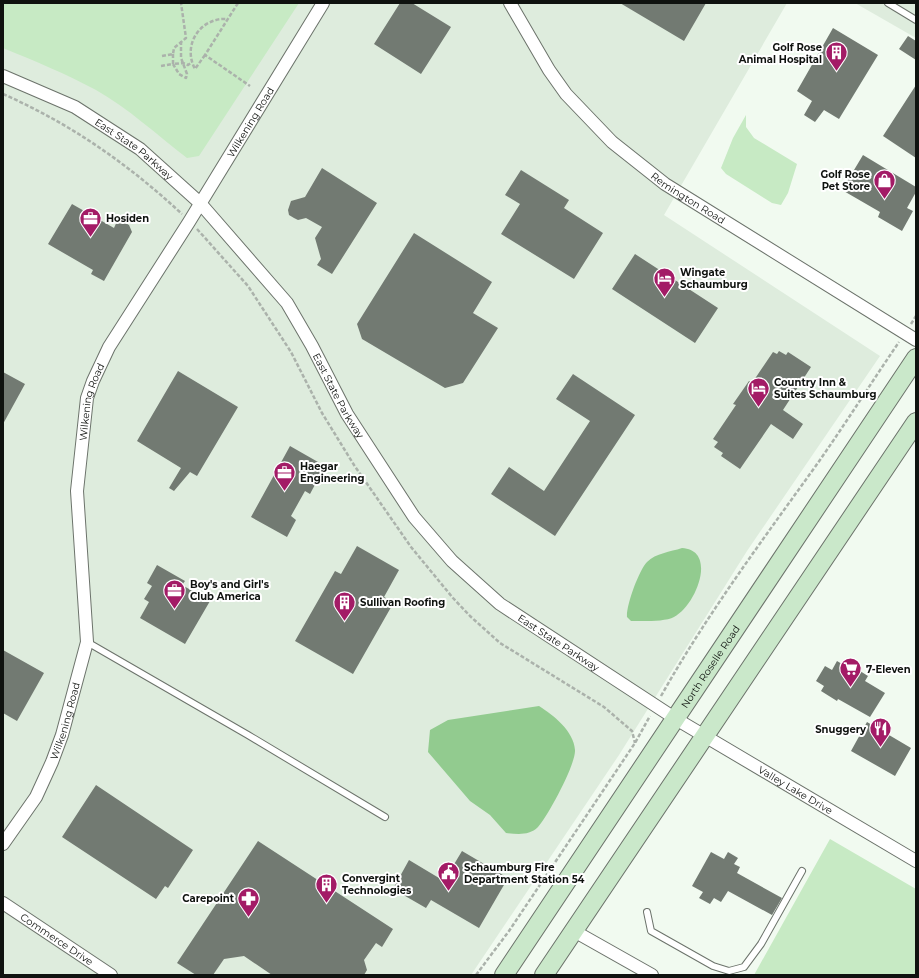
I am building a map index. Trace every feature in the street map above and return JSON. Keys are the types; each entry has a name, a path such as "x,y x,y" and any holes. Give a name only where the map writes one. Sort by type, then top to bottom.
{"main road":[{"name":"North Roselle Road","path":"504,975 916,358"},
{"path":"544,975 916,422"}],"street":[{"name":"Wilkening Road","path":"3,844 36,797 52,762 62,735 87,642 77,491 87,398 110,347 323,3"},
{"name":"Remington Road","path":"510,3 549,70 566,94 612,142 665,184 916,340"},
{"name":"East State Parkway","path":"3,76 75,107 94,119 140,149 200,203 287,303 312,346 347,414 376,460 414,517 452,561 500,604 676,719"},
{"name":"Valley Lake Drive","path":"676,719 916,861"},
{"name":"Commerce Drive","path":"3,903 111,975"},
{"path":"574,932 652,975"}],"lane":[{"path":"888,3 916,20"},
{"path":"87,642 248,735 385,817"},
{"path":"647,912 651,931 713,966 729,971 744,967 761,944 802,870"}],"path":[{"path":"181,3 186,38 181,41 174,48 173,64 179,74 186,78 187,74 181,58 181,41"},
{"path":"228,19 219,18 206,23 193,37 190,46 191,63 195,70 204,55 228,19 238,3"},
{"path":"162,56 173,54"},
{"path":"204,55 250,86"},
{"path":"161,66 183,63 188,65 191,63"},
{"path":"3,94 36,109 80,134 150,184 173,206"},
{"path":"678,666 746,562 815,466 891,353"},
{"path":"476,975 510,931 635,743"}],"shaded area":[{"path":"3,3 787,3 664,215 880,356 747,551 619,755 471,975 3,975"},
{"path":"3,3 299,3 199,156 187,158 131,113 108,97 50,68 3,48"},
{"path":"855,3 916,3 916,38"},
{"path":"746,115 746,127 754,138 797,164 788,193 781,205 772,203 726,174 721,168 733,138"},
{"path":"682,548 693,551 699,558 701,568 700,579 690,602 682,611 670,619 631,621 627,617 627,612 637,580 644,566 651,559 663,553"},
{"path":"539,706 562,724 567,730 574,743 574,757 561,790 538,827 527,833 506,833 490,815 470,801 428,752 430,730 448,720"},
{"path":"830,839 916,889 916,975 754,975"}],"building":[{"path":"400,3 412,3 451,27 421,74 374,44"},
{"path":"620,3 706,3 684,41"},
{"name":"Golf Rose Animal Hospital","path":"833,28 878,55 839,119 824,110 815,122 804,115 812,101 797,91"},
{"path":"908,36 916,41 916,60 899,49"},
{"path":"916,85 916,158 883,136"},
{"name":"Golf Rose Pet Store","path":"863,155 916,187 916,192 907,208 913,211 902,231 878,217 880,212 842,190"},
{"path":"322,168 377,203 332,274 317,265 321,259 315,238 322,227 306,218 298,220 294,218 289,215 288,210 291,201 305,197"},
{"path":"521,170 569,200 564,208 603,233 574,279 501,234 520,204 505,195"},
{"name":"Hosiden","path":"72,204 114,228 118,219 129,225 132,232 104,281 91,274 93,270 48,244"},
{"path":"414,233 492,282 473,313 498,328 463,383 445,388 362,339 357,324"},
{"name":"Wingate Schaumburg","path":"635,254 718,308 695,343 612,289"},
{"name":"Country Inn & Suites Schaumburg","path":"779,351 786,355 788,352 811,367 783,410 803,424 793,439 771,424 740,469 721,456 723,453 714,447 718,442 713,439 736,405 733,404 749,381 752,383 773,352 777,354"},
{"path":"178,371 238,407 197,476 190,472 174,491 169,488 181,468 137,441"},
{"path":"3,372 25,384 3,424"},
{"path":"573,374 635,415 555,536 491,494 509,467 544,491 590,421 556,399"},
{"name":"Haegar Engineering","path":"290,446 325,466 310,494 305,491 291,516 296,520 287,537 251,517"},
{"name":"Sullivan Roofing","path":"357,546 399,570 384,597 394,602 353,674 295,641 335,571 341,574"},
{"name":"Boy's and Girl's Club America","path":"157,565 185,581 182,585 210,601 185,644 140,618 149,602 144,599 152,586 147,583"},
{"path":"3,650 44,673 17,721 3,713"},
{"name":"7-Eleven","path":"837,661 842,664 844,661 868,676 865,681 885,693 870,717 838,699 837,701 821,691 824,686 816,681 825,666 832,670"},
{"name":"Snuggery","path":"867,722 911,748 895,776 851,751"},
{"path":"96,785 193,850 168,888 165,886 156,899 62,837"},
{"path":"258,841 393,929 382,947 376,943 364,960 367,970 364,975 272,975 244,956 224,959 213,975 196,975 177,963"},
{"name":"Schaumburg Fire Department Station 54","path":"462,851 508,878 479,928 431,900 426,908 393,889 409,860 444,881"},
{"path":"711,852 724,859 728,852 738,858 734,864 740,867 737,873 782,898 772,915 728,891 721,902 714,898 710,904 699,898 703,892 692,886"}],"place":[{"name":"Golf Rose Animal Hospital","path":"837,72"},
{"name":"Golf Rose Pet Store","path":"885,200"},
{"name":"Hosiden","path":"90,238"},
{"name":"Wingate Schaumburg","path":"665,298"},
{"name":"Country Inn & Suites Schaumburg","path":"759,408"},
{"name":"Haegar Engineering","path":"284,492"},
{"name":"Boy's and Girl's Club America","path":"175,610"},
{"name":"Sullivan Roofing","path":"344,622"},
{"name":"7-Eleven","path":"850,688"},
{"name":"Snuggery","path":"881,748"},
{"name":"Schaumburg Fire Department Station 54","path":"449,892"},
{"name":"Convergint Technologies","path":"327,904"},
{"name":"Carepoint","path":"249,918"}]}
